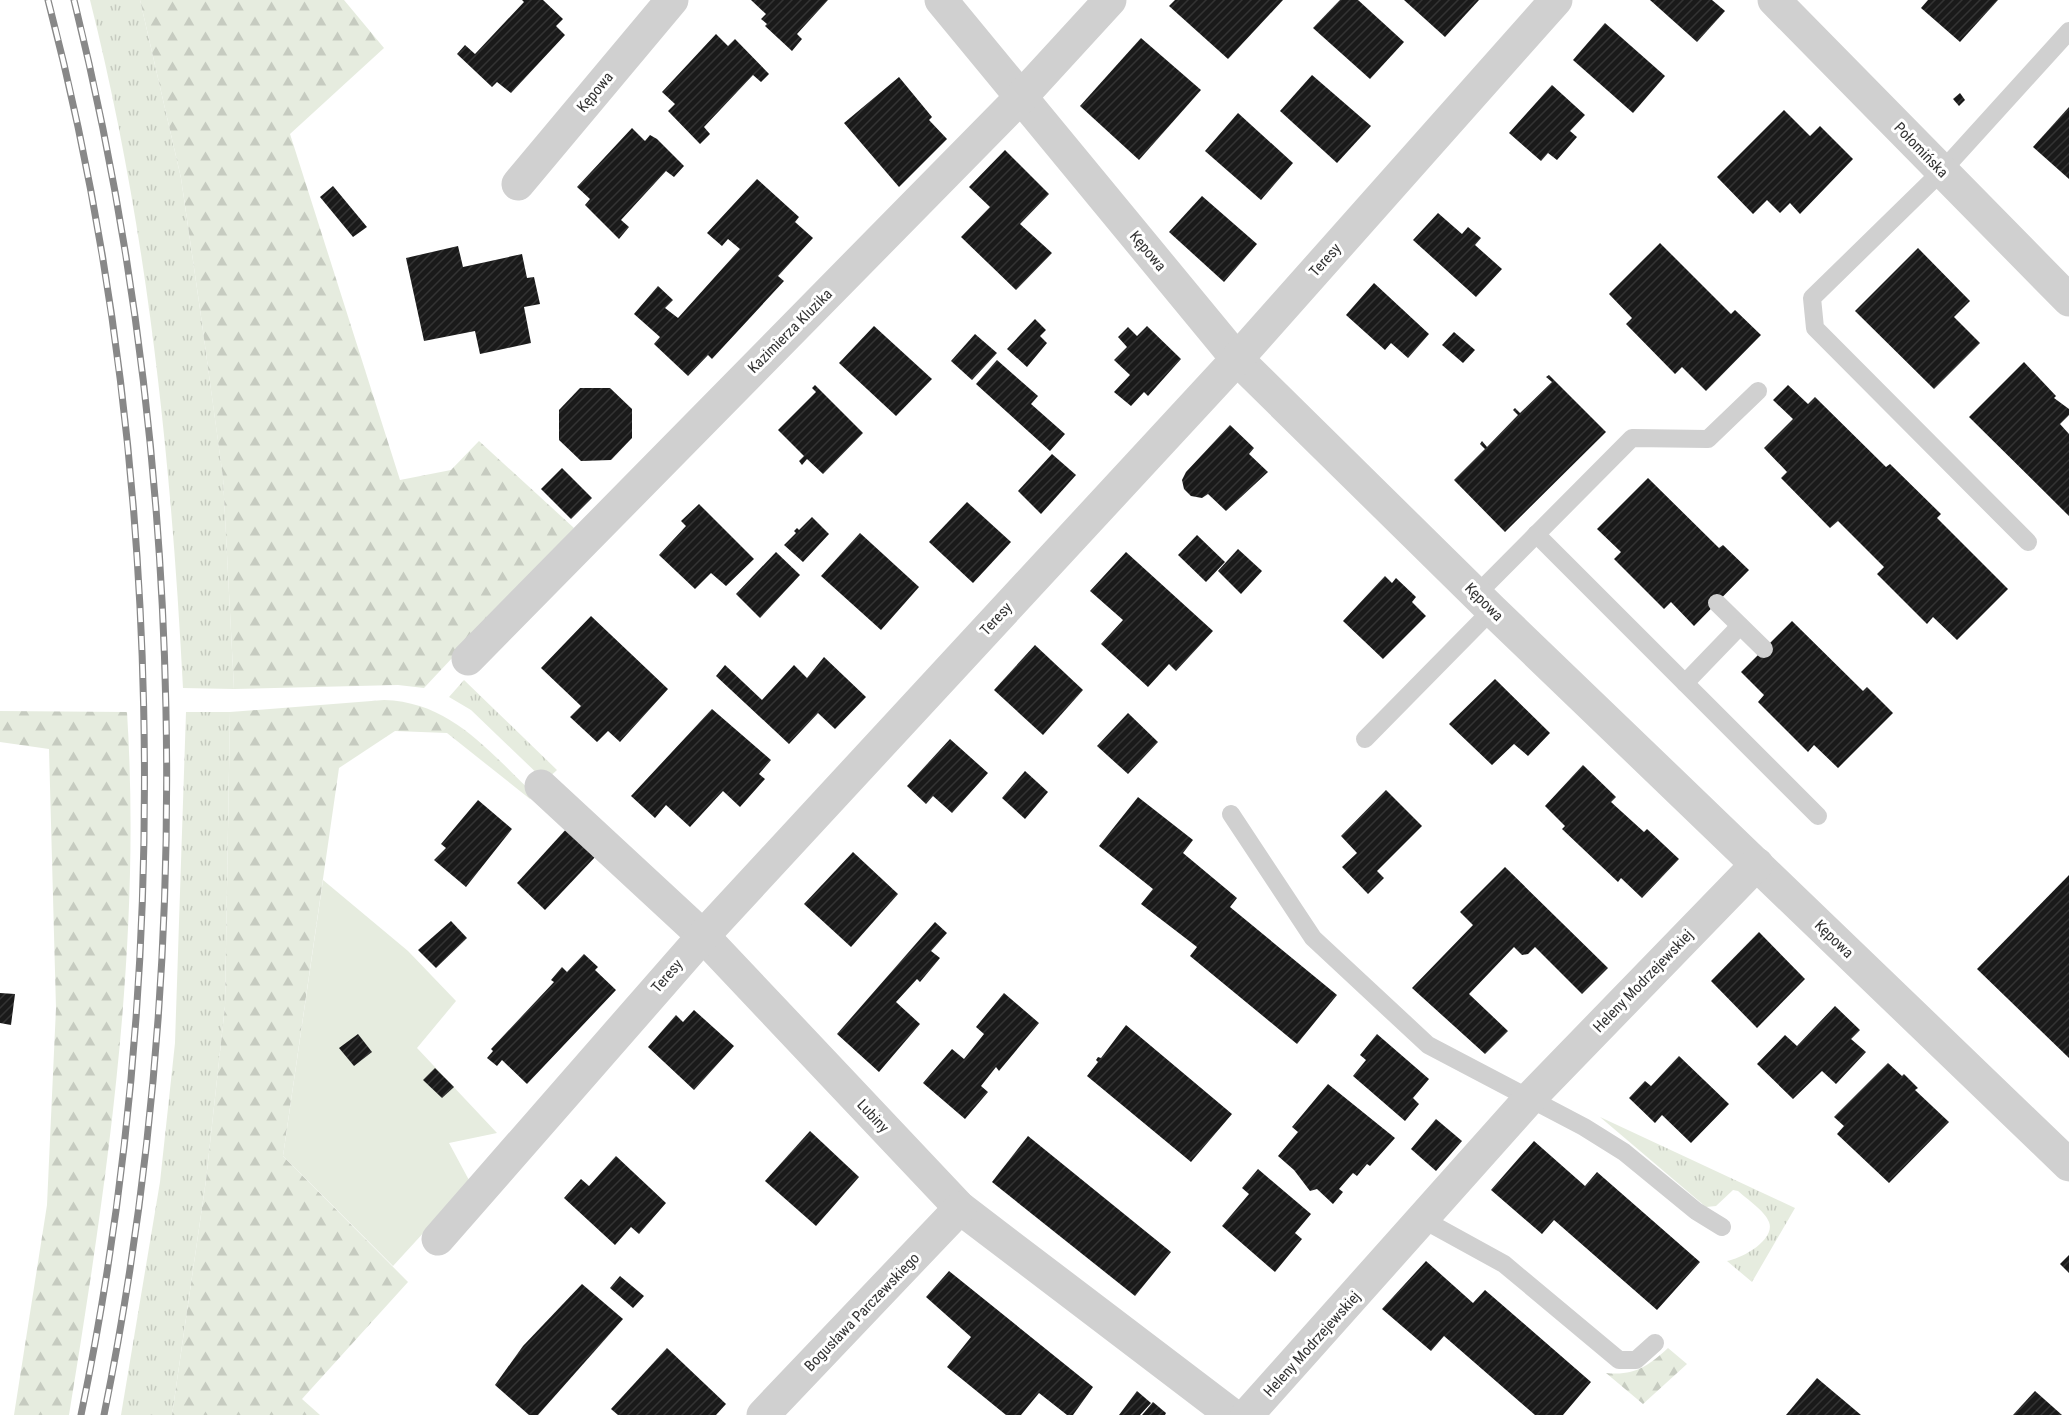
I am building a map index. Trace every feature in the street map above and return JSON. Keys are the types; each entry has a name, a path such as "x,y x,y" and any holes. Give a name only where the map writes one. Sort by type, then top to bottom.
{"street":[{"name":"Kępowa","path":"518,184 672,0"},
{"name":"Kępowa","path":"941,0 1237,359 1485,602 2069,1165"},
{"name":"Kazimierza Kluzika","path":"468,659 1021,97 1110,0"},
{"name":"Teresy","path":"438,1239 703,936 1237,359 1556,0"},
{"name":"Połomińska","path":"1774,0 2069,300"},
{"name":"Lubiny","path":"541,786 703,936 960,1208 1232,1415"},
{"name":"Heleny Modrzejewskiej","path":"1247,1415 1424,1220 1530,1098 1757,864"},
{"name":"Bogusława Parczewskiego","path":"763,1415 960,1208"}],"lane":[{"path":"2028,542 1815,328 1812,298 1942,171 2069,31"},
{"path":"1365,739 1485,602 1536,534 1632,438 1708,439 1758,391"},
{"path":"1536,534 1818,816"},
{"path":"1717,603 1764,649"},
{"path":"1685,683 1740,626"},
{"path":"1231,814 1313,938 1428,1045 1530,1098 1624,1152 1696,1211 1722,1227"},
{"path":"1424,1220 1504,1264 1619,1360 1636,1360 1655,1343"}],"green space":[{"path":"90,0 140,0 181,178 223,477 234,689 183,688 171,514 153,342 127,170"},
{"path":"140,0 344,0 384,48 290,134 400,480 451,470 479,441 574,528 424,688 398,685 234,689 223,478 200,309 181,178"},
{"path":"464,680 557,770 545,781 471,710 449,697"},
{"path":"384,700 429,709 449,719 484,746 534,794 530,799 447,733 395,731 339,768 283,1156 408,1282 302,1399 320,1415 172,1415 206,1180 225,1006 230,712"},
{"path":"0,711 127,712 130,889 118,1065 96,1240 69,1415 14,1415 47,1205 56,1008 49,749 0,742"},
{"path":"186,712 230,712 225,1006 206,1180 172,1415 121,1415 160,1182 175,1043"},
{"path":"323,880 408,951 456,1001 417,1048 497,1133 449,1143 470,1182 393,1266 283,1156"},
{"path":"1600,1117 1795,1208 1752,1282 1727,1261 1748,1253 1762,1242 1770,1229 1764,1214 1738,1191 1733,1190 1716,1206 1706,1207"},
{"path":"1668,1348 1687,1364 1643,1404 1606,1373 1633,1371 1654,1360"}],"building":[{"path":"522,0 543,0 563,19 556,26 565,35 511,93 497,82 492,87 457,54 465,45 475,54 524,2"},
{"path":"751,0 828,0 797,34 802,39 792,51 765,26 767,24 761,19 766,14"},
{"path":"1175,0 1283,0 1228,59 1169,6"},
{"path":"1340,0 1358,0 1404,42 1370,79 1313,28"},
{"path":"1404,0 1479,0 1445,37"},
{"path":"1650,0 1712,0 1725,11 1697,42"},
{"path":"1928,0 1998,0 1960,42 1921,8"},
{"path":"1605,23 1665,76 1633,113 1573,60"},
{"path":"716,34 728,46 735,39 769,74 761,82 753,75 704,127 710,134 700,144 668,111 675,104 662,92"},
{"path":"1141,38 1201,90 1139,160 1080,106"},
{"path":"1312,75 1371,126 1337,163 1280,111"},
{"path":"899,77 932,117 929,120 947,139 899,187 844,123"},
{"path":"1552,85 1585,115 1570,131 1577,137 1557,160 1548,153 1541,161 1509,133"},
{"path":"1960,93 1965,100 1959,106 1953,99"},
{"path":"2069,107 2069,179 2033,147"},
{"path":"1784,110 1810,136 1820,126 1853,159 1800,214 1790,203 1780,213 1767,200 1753,214 1717,177"},
{"path":"1238,113 1293,163 1261,200 1205,151"},
{"path":"632,128 645,141 650,135 657,139 684,166 674,177 666,171 621,220 629,227 619,239 585,205 590,199 577,187"},
{"path":"1005,150 1049,194 1020,224 1052,253 1016,290 961,237 990,207 969,187"},
{"path":"757,179 799,217 795,222 813,238 778,276 784,281 712,359 708,355 688,376 654,344 660,337 634,314 658,286 673,300 665,308 678,318 740,249 728,239 722,246 707,233"},
{"path":"333,186 367,227 353,237 320,197"},
{"path":"1202,196 1257,244 1224,282 1169,232"},
{"path":"1438,213 1462,234 1468,227 1481,238 1475,245 1502,269 1476,297 1413,240"},
{"path":"1660,243 1731,314 1735,310 1761,335 1706,391 1682,367 1675,374 1626,324 1632,318 1609,294"},
{"path":"458,246 463,267 522,254 527,278 534,277 540,304 524,307 531,343 480,354 475,331 424,341 406,258"},
{"path":"1918,248 1970,301 1954,317 1980,343 1934,389 1855,311"},
{"path":"1374,283 1429,334 1408,358 1391,343 1385,350 1346,315"},
{"path":"1035,319 1046,330 1040,336 1047,343 1027,367 1007,349"},
{"path":"874,326 932,379 896,416 839,363"},
{"path":"1147,326 1181,359 1148,396 1144,392 1131,406 1114,392 1130,375 1114,360 1127,347 1118,337 1128,327 1137,336"},
{"path":"1454,332 1475,350 1463,363 1442,345"},
{"path":"975,334 997,353 972,380 951,361"},
{"path":"997,360 1038,396 1031,404 1065,434 1050,451 976,384"},
{"path":"2024,362 2056,396 2054,398 2069,409 2069,415 2060,424 2069,434 2069,516 1969,417"},
{"path":"1549,375 1606,432 1505,532 1454,480 1485,449 1480,444 1482,441 1487,447 1518,415 1513,410 1515,408 1520,413 1552,382 1546,377"},
{"path":"815,385 863,433 823,474 807,459 802,465 799,461 804,456 778,430 816,392 812,388"},
{"path":"1788,385 1808,404 1815,397 1886,467 1890,464 1941,514 1937,518 2008,589 1957,640 1933,617 1927,624 1877,574 1884,567 1838,521 1830,528 1781,478 1787,472 1764,448 1793,419 1773,400"},
{"path":"580,388 610,388 632,409 632,438 611,460 581,461 559,440 559,410"},
{"path":"1230,425 1254,448 1249,454 1268,472 1226,511 1208,494 1202,498 1191,496 1184,489 1182,480 1186,472"},
{"path":"1052,454 1076,475 1041,514 1018,491"},
{"path":"562,468 592,498 571,519 541,489"},
{"path":"1648,478 1719,548 1723,545 1749,570 1694,626 1671,602 1664,609 1614,559 1621,552 1597,529"},
{"path":"967,502 1011,542 973,583 929,542"},
{"path":"699,504 754,559 726,586 711,573 695,589 659,555 686,526 681,521"},
{"path":"812,517 829,534 803,562 784,545 796,533 794,531 797,528 799,530"},
{"path":"860,533 919,587 881,630 821,576"},
{"path":"1197,535 1225,562 1206,582 1178,555"},
{"path":"1238,549 1262,571 1241,594 1218,571"},
{"path":"776,552 800,575 760,618 736,594"},
{"path":"1126,552 1213,631 1176,671 1169,664 1148,687 1101,644 1123,620 1090,591"},
{"path":"1385,576 1392,583 1396,578 1416,597 1412,602 1426,616 1383,659 1343,621"},
{"path":"591,616 668,689 620,742 608,731 597,742 570,717 581,706 541,668"},
{"path":"1792,621 1863,691 1867,687 1893,713 1838,768 1814,745 1808,752 1758,702 1764,695 1741,672"},
{"path":"1035,645 1083,690 1043,735 994,690"},
{"path":"824,657 866,697 835,729 818,713 789,744 716,676 725,665 762,700 794,665 807,678"},
{"path":"1495,679 1550,733 1528,756 1514,744 1492,765 1449,724"},
{"path":"712,709 771,760 759,774 765,779 740,807 723,791 690,827 666,805 655,818 631,796"},
{"path":"1128,713 1158,742 1128,774 1097,746"},
{"path":"950,739 988,773 952,813 933,796 926,804 907,786"},
{"path":"1583,765 1616,797 1611,802 1644,832 1647,829 1679,859 1642,898 1621,878 1618,882 1562,829 1565,826 1545,806"},
{"path":"1025,771 1048,792 1025,819 1002,798"},
{"path":"1386,790 1422,826 1377,871 1384,878 1368,894 1342,867 1357,853 1341,836"},
{"path":"1138,797 1193,840 1183,853 1237,898 1230,907 1337,995 1297,1044 1190,956 1197,947 1141,904 1153,889 1099,846"},
{"path":"478,800 512,829 466,887 434,860 446,848 441,844"},
{"path":"568,827 597,855 545,910 517,883"},
{"path":"853,852 898,894 851,947 804,904"},
{"path":"1505,867 1608,968 1582,994 1535,947 1528,954 1522,955 1514,947 1469,994 1508,1031 1485,1054 1412,988 1473,925 1460,912"},
{"path":"2069,875 2069,1058 1977,969"},
{"path":"451,921 467,938 436,968 418,950"},
{"path":"935,922 947,933 931,951 940,958 920,982 917,979 896,1002 920,1024 879,1072 837,1034"},
{"path":"1759,932 1805,979 1757,1028 1711,981"},
{"path":"584,954 598,967 595,970 616,990 527,1084 502,1060 497,1066 487,1058 493,1051 491,1049 554,982 551,980 562,967 567,972"},
{"path":"0,993 15,994 11,1025 0,1023"},
{"path":"1004,993 1039,1023 999,1071 996,1067 981,1086 988,1092 965,1119 923,1083 952,1049 964,1059 984,1034 976,1027"},
{"path":"1835,1006 1860,1030 1851,1039 1866,1052 1836,1084 1822,1071 1793,1099 1757,1064 1785,1035 1797,1046"},
{"path":"694,1010 734,1046 694,1090 648,1047 676,1015 683,1022"},
{"path":"1126,1025 1232,1114 1191,1162 1087,1076 1098,1062 1096,1060 1098,1057 1101,1058"},
{"path":"358,1034 372,1052 354,1066 339,1048"},
{"path":"1377,1034 1429,1079 1413,1098 1419,1104 1405,1121 1353,1076 1366,1060 1360,1055"},
{"path":"1679,1056 1729,1104 1691,1143 1662,1115 1655,1123 1629,1098 1645,1081 1651,1086"},
{"path":"1888,1063 1902,1076 1904,1074 1918,1088 1915,1090 1949,1122 1889,1183 1837,1134 1844,1126 1834,1117"},
{"path":"435,1068 454,1087 442,1098 423,1080"},
{"path":"1328,1084 1395,1138 1370,1166 1367,1164 1357,1176 1353,1173 1339,1189 1343,1192 1333,1204 1317,1189 1310,1191 1294,1170 1278,1156 1298,1132 1292,1127"},
{"path":"1436,1119 1462,1141 1436,1171 1411,1149"},
{"path":"810,1131 859,1177 816,1226 765,1181"},
{"path":"1028,1136 1171,1252 1135,1296 992,1182"},
{"path":"1534,1141 1585,1186 1597,1172 1700,1262 1657,1310 1554,1220 1542,1234 1491,1190"},
{"path":"616,1156 666,1203 639,1234 631,1227 615,1245 564,1198 581,1179 589,1186"},
{"path":"1258,1169 1311,1214 1295,1233 1302,1239 1275,1272 1222,1226 1249,1194 1242,1188"},
{"path":"2069,1255 2069,1273 2060,1264"},
{"path":"1426,1261 1473,1303 1485,1290 1591,1382 1563,1415 1535,1415 1444,1336 1431,1351 1382,1309"},
{"path":"949,1271 1093,1387 1073,1415 1067,1415 1039,1393 1021,1415 1006,1415 947,1367 971,1337 926,1297"},
{"path":"620,1276 644,1296 633,1308 610,1288"},
{"path":"582,1284 623,1319 538,1415 529,1415 495,1385 523,1346"},
{"path":"667,1348 726,1404 716,1415 618,1415 611,1409"},
{"path":"1817,1378 1861,1415 1786,1415"},
{"path":"1137,1391 1151,1403 1140,1415 1119,1415"},
{"path":"2035,1391 2062,1415 2013,1415"},
{"path":"1153,1402 1166,1413 1165,1415 1142,1415"}],"railway":[{"path":"48,0 87,171 116,346 135,525 144,706 143,887 132,1066 111,1243 81,1415"},
{"path":"74,0 111,172 139,348 157,526 166,706 165,886 154,1065 134,1242 104,1415"}]}
